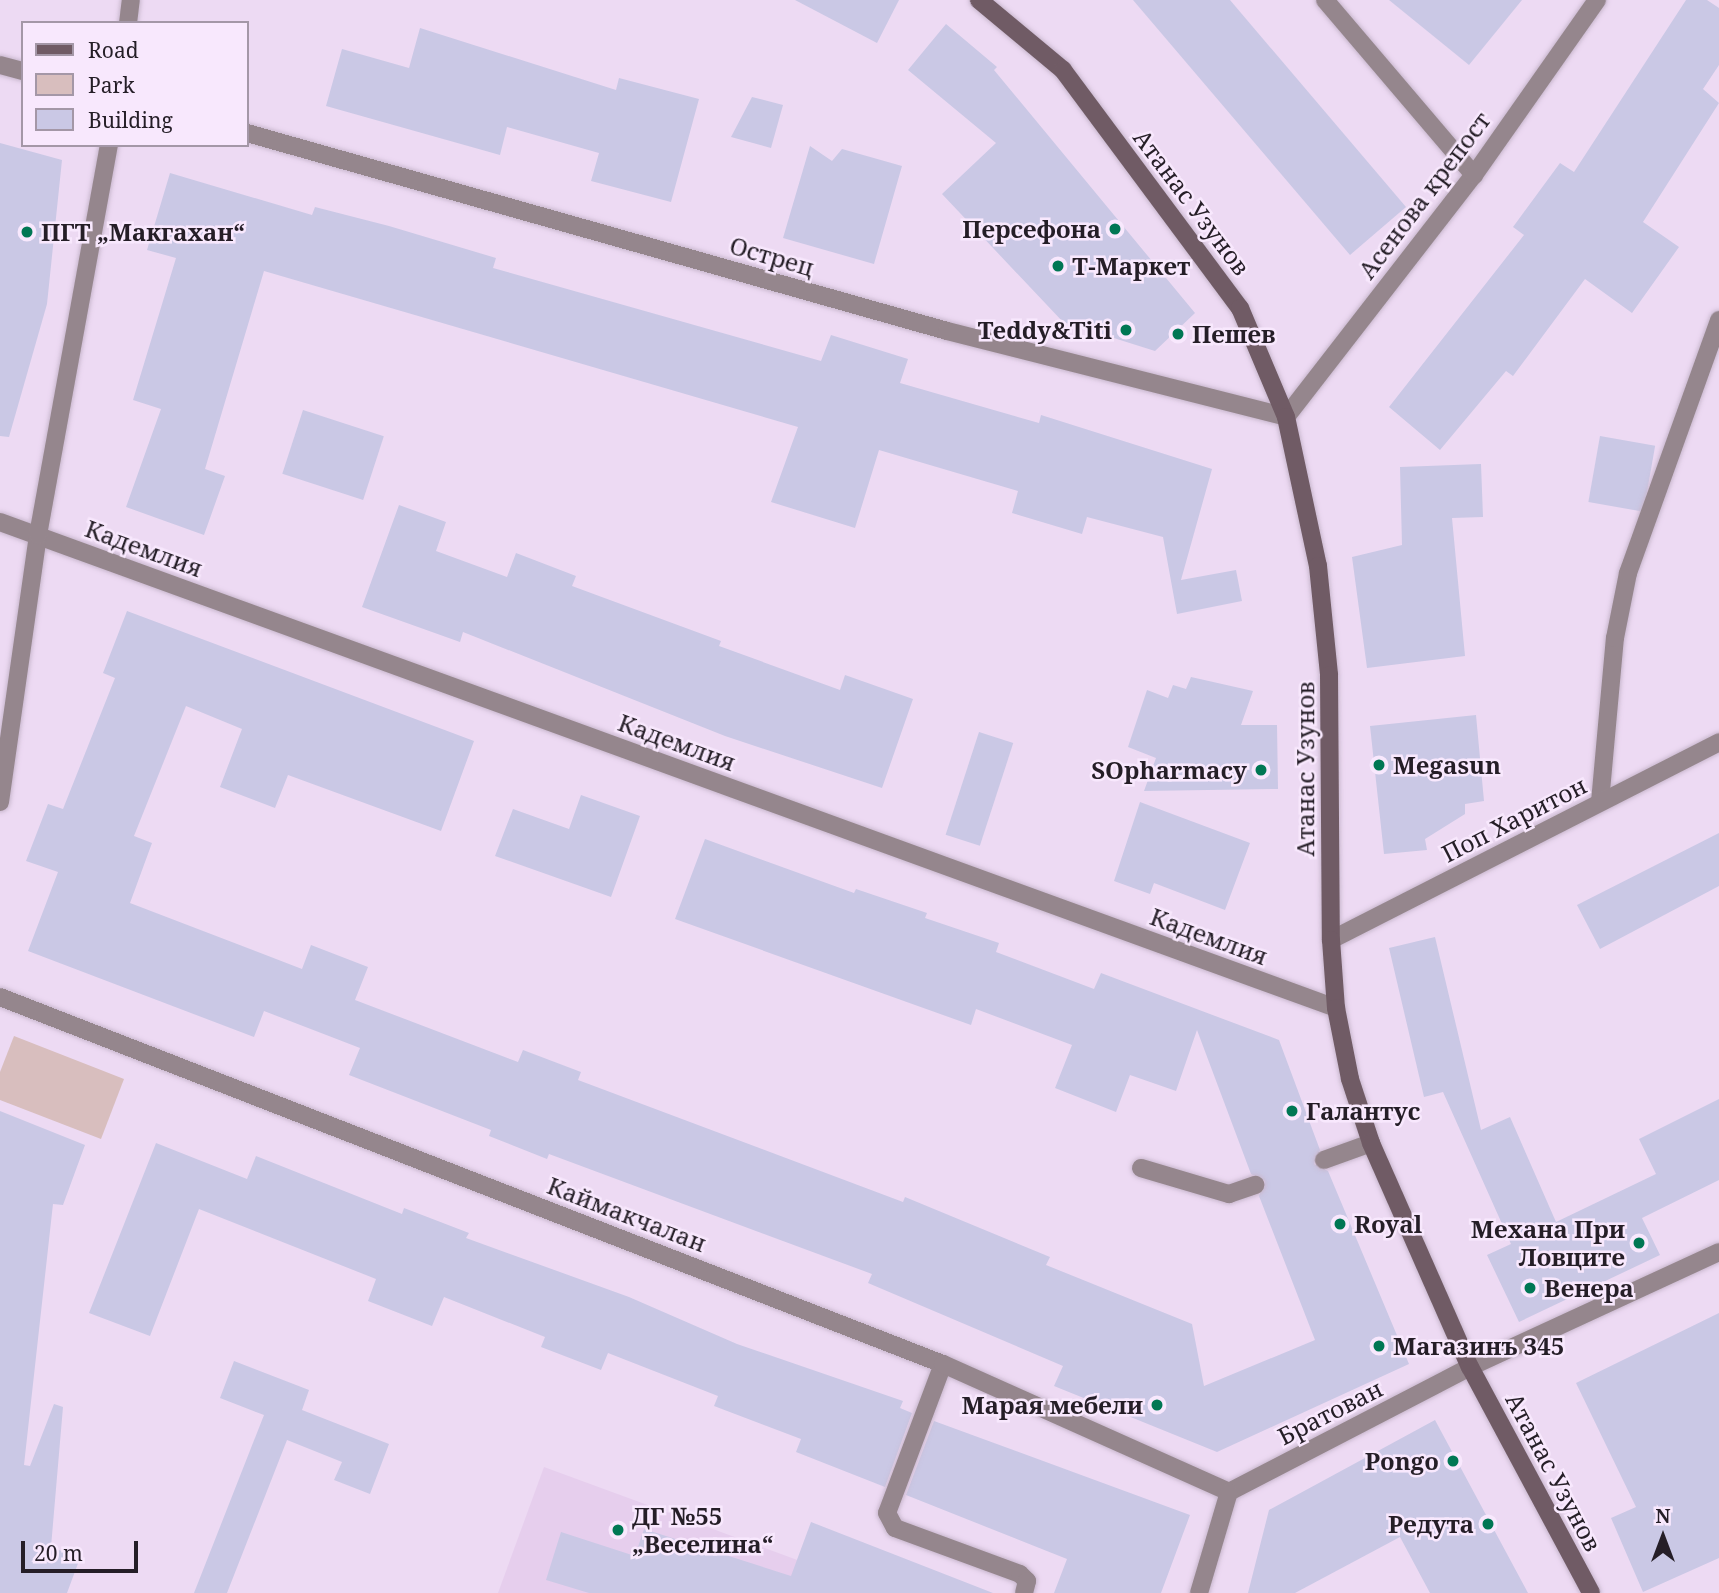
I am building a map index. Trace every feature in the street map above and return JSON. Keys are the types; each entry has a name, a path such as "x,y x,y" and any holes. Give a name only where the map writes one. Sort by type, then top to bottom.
{"street":[{"path":"128,21 131,0"},
{"name":"Атанас Узунов","path":"979,0 1063,71 1240,308 1286,417 1318,566 1329,675 1331,940 1336,1009 1350,1079 1371,1143 1470,1367 1591,1593"},
{"path":"1325,0 1474,175"},
{"name":"Асенова крепост","path":"1286,417 1474,175 1593,2"},
{"path":"0,65 21,70"},
{"name":"Острец","path":"248,134 947,331 1286,417"},
{"path":"0,802 38,535 109,147"},
{"path":"1600,802 1615,638 1628,573 1719,320"},
{"name":"Кадемлия","path":"0,522 1336,1009"},
{"name":"Поп Харитон","path":"1331,940 1719,742"},
{"name":"Каймакчалан","path":"0,997 943,1364 1229,1492"},
{"path":"1324,1160 1371,1143"},
{"path":"1141,1168 1229,1194 1255,1185"},
{"name":"Братован","path":"1229,1492 1470,1367 1719,1252"},
{"path":"943,1364 887,1513 895,1528 1020,1574 1027,1581 1024,1593"},
{"path":"1199,1593 1229,1492"}],"shaded area":[{"name":"ДГ №55 „Веселина“","path":"544,1467 887,1593 498,1593"}],"green space":[{"path":"14,1036 124,1079 101,1139 0,1100 0,1072"}],"building":[{"path":"795,0 899,0 877,43"},
{"path":"1133,0 1230,0 1406,207 1350,255"},
{"path":"1389,0 1522,0 1469,65"},
{"path":"1686,0 1707,0 1719,8 1719,65 1703,89 1719,103 1643,222 1679,247 1632,313 1585,279 1513,376 1506,371 1440,450 1389,407 1524,235 1513,227 1560,163 1574,172"},
{"path":"946,24 997,67 994,70 1195,313 1155,351 1063,322 942,194 996,143 908,70"},
{"path":"420,28 616,90 619,78 699,99 671,202 591,181 599,153 507,127 500,155 326,106 342,49 409,68"},
{"path":"752,97 783,105 771,148 731,137"},
{"name":"ПГТ „Макгахан“","path":"0,143 62,160 47,304 9,437 0,436"},
{"path":"810,146 832,161 842,149 902,166 874,264 783,238"},
{"path":"170,173 312,215 315,207 389,226 496,258 493,268 821,361 831,335 908,359 900,383 1039,423 1041,415 1212,469 1181,580 1236,570 1242,601 1177,614 1163,537 1087,517 1082,534 1012,513 1018,491 879,450 855,528 771,502 798,427 264,271 205,469 225,476 204,535 126,507 161,409 133,400 176,258 147,250"},
{"path":"303,410 384,436 363,500 282,474"},
{"path":"1600,436 1655,446 1644,512 1588,502"},
{"path":"1481,464 1483,517 1452,518 1465,656 1367,668 1352,557 1402,545 1400,467"},
{"path":"399,505 446,522 436,551 507,577 516,553 576,576 572,586 721,641 719,646 840,690 845,675 913,699 882,788 725,736 463,632 460,642 362,607"},
{"path":"127,611 474,741 441,831 288,775 275,808 220,787 242,729 186,706 134,836 152,843 130,903 302,969 311,945 368,967 355,1000 518,1062 523,1050 581,1072 578,1080 903,1202 905,1197 1050,1257 1046,1265 1192,1324 1204,1386 1315,1340 1259,1196 1265,1181 1251,1174 1197,1030 1176,1091 1130,1075 1116,1112 1055,1088 1072,1045 976,1009 971,1025 675,919 705,839 854,893 856,889 927,913 925,918 999,943 996,952 1094,989 1101,973 1279,1040 1320,1150 1314,1164 1328,1171 1409,1364 1217,1452 1054,1386 1063,1366 868,1283 872,1274 549,1154 547,1159 489,1136 491,1130 349,1075 360,1048 264,1011 254,1037 28,951 58,872 26,861 48,804 63,809 115,678 103,673"},
{"path":"1191,677 1253,691 1241,725 1277,725 1278,789 1144,791 1156,758 1128,747 1147,690 1168,698 1173,685 1186,689"},
{"path":"1476,715 1484,801 1465,804 1465,814 1425,839 1427,850 1384,854 1370,726"},
{"path":"979,732 1013,743 980,846 946,835"},
{"path":"581,795 640,816 611,897 495,856 513,809 569,829"},
{"path":"1140,802 1250,843 1225,910 1154,883 1150,894 1114,881"},
{"path":"1719,833 1719,886 1600,949 1577,905"},
{"path":"1435,937 1481,1130 1510,1117 1556,1222 1656,1174 1639,1139 1719,1099 1719,1180 1642,1218 1660,1255 1519,1322 1487,1255 1511,1244 1443,1092 1424,1097 1389,948"},
{"path":"0,1111 85,1145 63,1205 53,1204 24,1465 30,1466 54,1404 63,1407 51,1547 80,1558 67,1593 0,1593"},
{"path":"156,1143 247,1179 256,1156 402,1214 404,1208 469,1233 466,1238 629,1297 737,1344 903,1401 900,1408 912,1413 885,1487 796,1452 801,1439 714,1406 718,1396 608,1353 601,1370 541,1347 545,1337 444,1297 432,1326 368,1301 376,1279 199,1209 150,1336 89,1313"},
{"path":"1719,1313 1719,1558 1643,1592 1611,1518 1636,1507 1576,1383"},
{"path":"234,1361 309,1390 302,1410 389,1444 370,1494 334,1480 342,1462 287,1440 227,1593 194,1593 264,1415 220,1398"},
{"path":"1435,1420 1528,1593 1430,1593 1400,1537 1295,1593 1248,1593 1269,1510"},
{"path":"934,1421 1190,1515 1161,1593 1054,1593 1067,1559 906,1495"},
{"path":"811,1522 993,1593 589,1593 546,1580 561,1532 635,1556 644,1529 791,1576"}],"place":[{"name":"Персефона","path":"1115,229"},
{"name":"ПГТ „Макгахан“","path":"27,232"},
{"name":"Т-Маркет","path":"1058,266"},
{"name":"Teddy&Titi","path":"1126,330"},
{"name":"Пешев","path":"1178,334"},
{"name":"Megasun","path":"1379,765"},
{"name":"SOpharmacy","path":"1261,770"},
{"name":"Галантус","path":"1292,1111"},
{"name":"Royal","path":"1340,1224"},
{"name":"Механа При Ловците","path":"1639,1243"},
{"name":"Венера","path":"1530,1288"},
{"name":"Магазинъ 345","path":"1379,1346"},
{"name":"Марая мебели","path":"1157,1405"},
{"name":"Pongo","path":"1453,1461"},
{"name":"Редута","path":"1488,1524"},
{"name":"ДГ №55 „Веселина“","path":"618,1530"}]}
